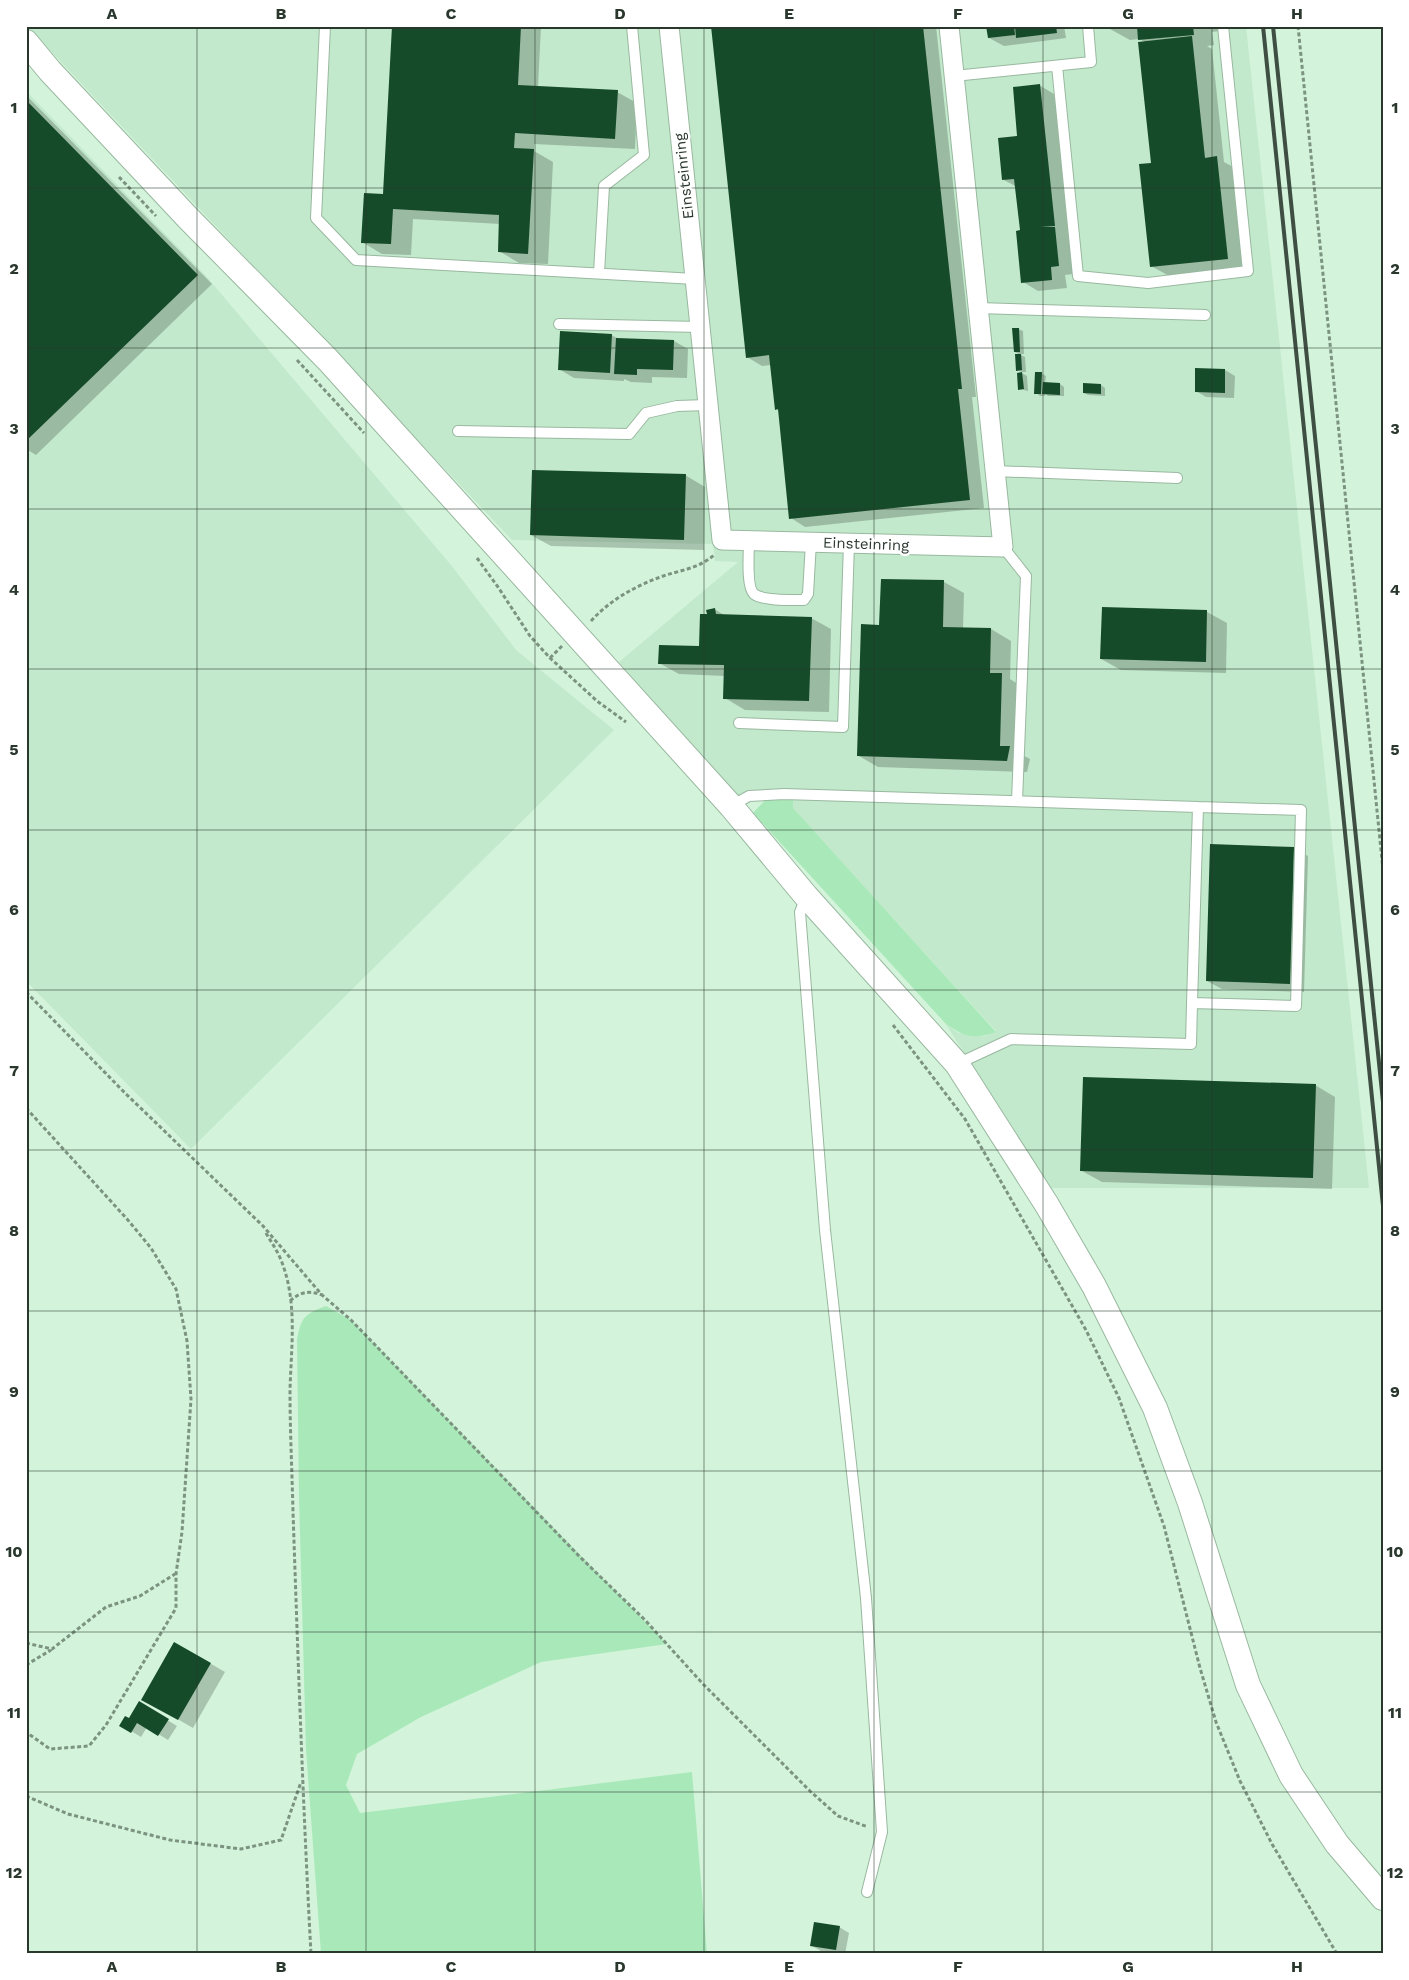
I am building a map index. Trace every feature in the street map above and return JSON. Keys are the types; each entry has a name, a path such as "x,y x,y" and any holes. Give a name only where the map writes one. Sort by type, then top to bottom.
{"street":[{"name":"Einsteinring","path":"669,26 722,540 1003,547"},
{"path":"949,26 1003,547"},
{"path":"26,42 206,238 328,360 731,806 806,896 956,1064 1047,1206 1089,1278 1155,1408 1190,1503 1248,1685 1291,1775 1336,1844 1383,1898"}],"lane":[{"path":"325,26 316,218 356,260 695,279"},
{"path":"599,273 604,186 644,155 632,26"},
{"path":"954,76 1091,62 1088,26"},
{"path":"1058,66 1078,276 1148,283 1248,272 1223,26"},
{"path":"978,308 1204,314"},
{"path":"559,324 700,327"},
{"path":"458,431 629,434 646,413 677,406 708,405"},
{"path":"995,472 1177,478"},
{"path":"749,541 749,587 753,594 763,598 804,600 808,594 811,542"},
{"path":"739,723 843,727 849,543"},
{"path":"1003,547 1026,576 1017,801"},
{"path":"731,806 750,796 784,794 1301,810 1296,1006 1192,1002"},
{"path":"956,1064 1012,1040 1191,1044 1198,807"},
{"path":"806,896 800,912 823,1200 866,1598 882,1832 867,1892"}],"path":[{"path":"1298,26 1383,870"},
{"path":"118,175 157,217"},
{"path":"293,355 366,435"},
{"path":"589,624 611,603 633,588 703,563 715,555 722,540"},
{"path":"472,550 530,636 550,658 597,701 632,726"},
{"path":"550,658 567,642"},
{"path":"26,992 126,1094 263,1226 322,1295 351,1320 580,1557 645,1620 703,1684 810,1791 838,1816 882,1832"},
{"path":"892,1024 965,1119 1086,1330 1120,1398 1164,1526 1200,1668 1216,1722 1240,1781 1272,1844 1336,1954"},
{"path":"26,1108 127,1219 150,1248 176,1289 187,1341 191,1399 182,1532 176,1574 176,1608 106,1725 89,1746 50,1749 26,1732"},
{"path":"263,1226 280,1259 290,1301 293,1339 290,1390 292,1470 302,1779 311,1954"},
{"path":"290,1301 295,1296 311,1291 322,1295"},
{"path":"26,1665 52,1650 106,1607 140,1596 176,1574"},
{"path":"26,1643 52,1650"},
{"path":"26,1796 68,1814 170,1840 241,1849 281,1840 302,1779"}],"shaded area":[{"path":"27,26 1246,26 1369,1188 1051,1188 945,1023 958,1033 985,1036 996,1031 792,808 793,797 740,800 619,662 738,562 715,561 713,544 512,540"},
{"path":"26,91 206,276 451,565 517,651 614,730 191,1149 26,981"},
{"path":"793,797 793,808 996,1032 981,1036 969,1036 945,1023 753,813 766,799"},
{"path":"326,1306 351,1320 667,1644 541,1662 421,1717 357,1754 346,1785 360,1813 692,1772 707,1954 321,1954 306,1750 297,1340 302,1322 308,1314"}],"building":[{"path":"392,26 521,26 518,85 618,90 615,139 515,133 514,148 534,149 528,254 498,252 499,215 393,209 391,244 361,243 364,193 383,194"},
{"path":"711,26 923,26 962,389 958,389 970,500 789,519 778,409 775,410 769,355 746,358"},
{"path":"986,26 1014,26 1015,35 988,38"},
{"path":"1015,26 1056,26 1057,33 1016,38"},
{"path":"1137,26 1193,26 1194,35 1138,40"},
{"path":"1192,36 1205,158 1217,156 1228,259 1150,267 1139,164 1151,163 1138,42"},
{"path":"1040,84 1055,226 1040,227 1055,227 1059,266 1051,267 1052,280 1021,283 1016,231 1020,230 1014,179 1002,180 998,138 1017,136 1013,87"},
{"path":"26,100 198,275 26,441"},
{"path":"1012,328 1019,328 1020,352 1014,352"},
{"path":"560,331 612,334 610,373 558,370"},
{"path":"616,338 674,340 673,370 637,369 637,375 614,374"},
{"path":"1015,354 1021,354 1022,370 1016,371"},
{"path":"1195,368 1225,369 1225,393 1195,392"},
{"path":"1022,372 1024,389 1018,390 1017,373"},
{"path":"1035,372 1042,372 1041,394 1034,394"},
{"path":"1043,382 1060,383 1060,395 1042,394"},
{"path":"1083,383 1101,384 1101,394 1083,393"},
{"path":"532,470 686,474 684,540 530,535"},
{"path":"881,579 944,580 943,627 991,628 990,673 1002,673 1000,746 1010,746 1007,761 857,756 861,624 879,625"},
{"path":"1102,607 1207,610 1206,662 1100,659"},
{"path":"715,608 716,614 812,617 809,701 723,699 724,665 658,664 659,645 699,646 700,614 707,614 706,610"},
{"path":"1210,844 1294,847 1290,984 1206,981"},
{"path":"1083,1077 1316,1084 1313,1178 1080,1171"},
{"path":"174,1642 211,1663 178,1720 141,1700"},
{"path":"139,1701 169,1719 158,1736 137,1723 131,1733 119,1726 125,1716 129,1718"},
{"path":"814,1922 840,1926 836,1950 810,1946"}],"railway":[{"path":"1263,26 1383,1206"},
{"path":"1273,26 1383,1102"}]}
